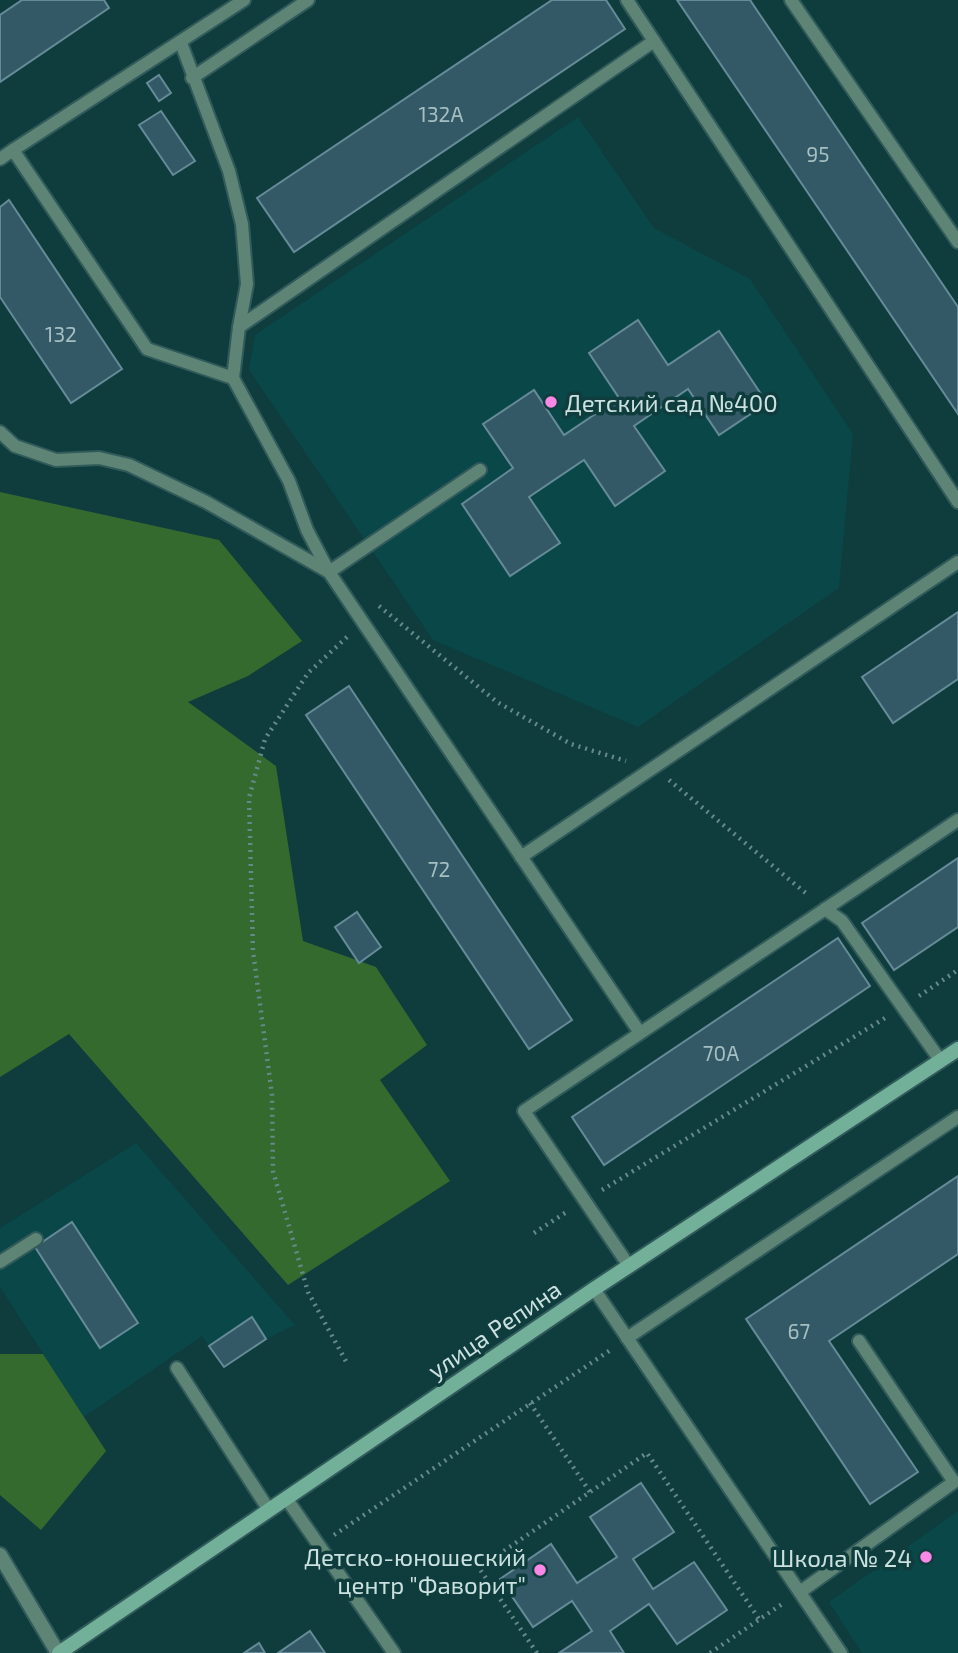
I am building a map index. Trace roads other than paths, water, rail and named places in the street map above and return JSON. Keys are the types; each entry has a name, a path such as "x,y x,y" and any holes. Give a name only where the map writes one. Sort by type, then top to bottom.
{"street":[{"name":"улица Репина","path":"59,1653 594,1289 958,1049"},
{"path":"0,1555 59,1653"}],"lane":[{"path":"0,159 244,0"},
{"path":"192,78 308,0"},
{"path":"627,0 958,502"},
{"path":"791,0 958,242"},
{"path":"239,327 654,41"},
{"path":"181,43 229,171 242,224 247,284 233,378 289,481 306,530 330,572 640,1033"},
{"path":"13,150 147,349 233,378"},
{"path":"0,432 15,446 56,460 99,458 129,465 205,502 330,572"},
{"path":"330,572 480,470"},
{"path":"521,857 958,562"},
{"path":"629,1266 524,1111 958,820"},
{"path":"825,909 842,921 940,1060"},
{"path":"627,1339 958,1117"},
{"path":"0,1262 36,1239"},
{"path":"594,1289 841,1653"},
{"path":"800,1592 956,1481 859,1341"},
{"path":"177,1368 270,1510"},
{"path":"286,1498 394,1653"}],"place":[{"name":"Детский сад №400","path":"551,402"},
{"name":"Школа № 24","path":"926,1557"},
{"name":"Детско-юношеский центр \"Фаворит\"","path":"540,1570"}]}
